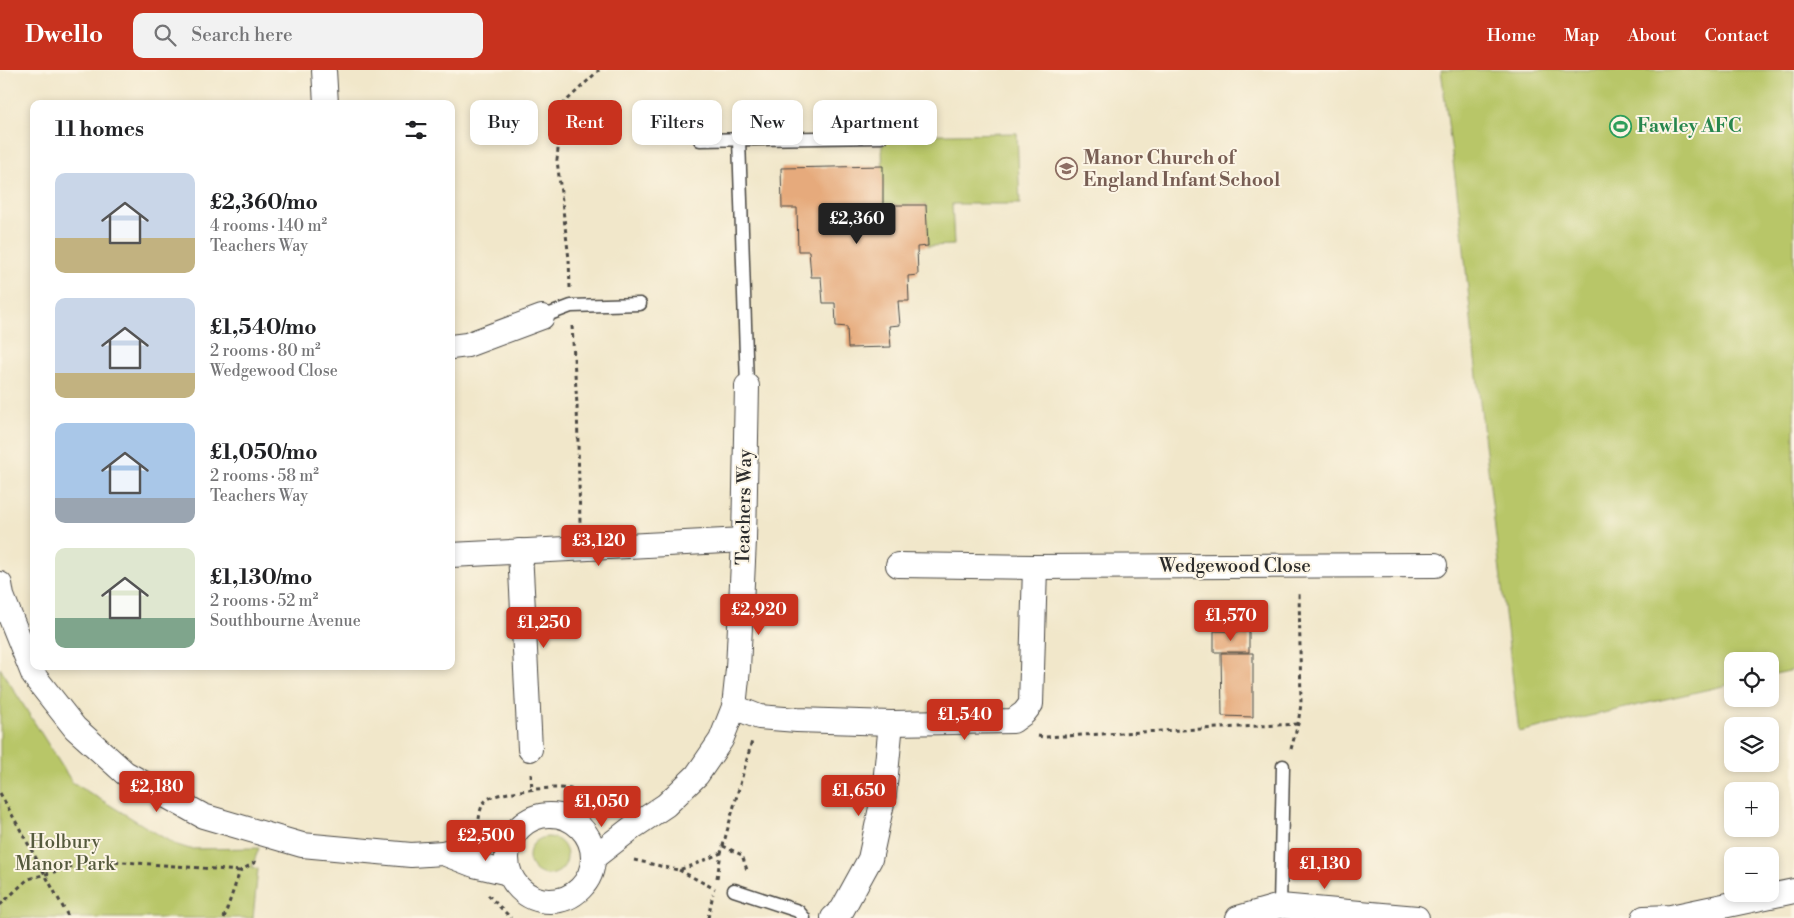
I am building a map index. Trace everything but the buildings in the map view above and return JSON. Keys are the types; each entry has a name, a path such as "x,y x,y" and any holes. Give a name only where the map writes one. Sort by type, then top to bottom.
{"street":[{"path":"324,70 326,100"},
{"path":"455,346 467,345 542,317"},
{"name":"Teachers Way","path":"594,858 633,827 666,805 697,775 721,740 734,707 738,669 744,540 747,386"},
{"path":"455,555 744,540"},
{"path":"520,551 530,749"},
{"name":"Wedgewood Close","path":"898,565 1035,567 1435,565"},
{"path":"734,707 759,717 797,720 891,723 1014,721 1031,704 1035,567"},
{"path":"0,584 2,596 30,666"},
{"path":"32,670 34,676 75,728 125,773 203,816 302,845 410,855 443,853 492,840 515,831"},
{"path":"833,918 842,910 870,860 884,794 891,723"},
{"path":"550,814 575,822 584,832 591,844 594,858 592,870 587,881 567,907 558,901 545,901 535,908 514,883 506,862 506,851 515,831 525,822 537,816 550,814"},
{"path":"584,832 605,828 633,827"},
{"path":"443,853 474,865 509,873"},
{"path":"1644,918 1671,918 1794,892"},
{"path":"1238,918 1289,910 1417,918"}],"lane":[{"path":"739,145 747,386"},
{"path":"542,317 570,306 640,304"},
{"path":"1283,766 1289,910"},
{"path":"734,890 798,911 804,918"}],"path":[{"path":"1283,766 1296,736 1301,704 1298,566"},
{"path":"708,918 721,853 759,717"},
{"path":"1014,721 1017,729 1044,737 1298,724"},
{"path":"0,793 69,918"},
{"path":"613,844 634,860 678,870 714,889"},
{"path":"723,846 742,856 755,897"},
{"path":"678,870 721,853"},
{"path":"0,905 28,879 98,860 240,871 260,860"},
{"path":"224,918 240,871"}],"green space":[{"path":"1441,70 1794,70 1794,670 1779,673 1779,652 1724,652 1724,686 1519,732 1475,359 1462,230"},
{"path":"1017,133 1020,204 952,204 954,245 928,246 926,205 883,205 882,145 937,145 937,134"},
{"name":"Holbury Manor Park","path":"0,668 72,782 174,844 190,849 259,848 252,867 258,869 253,918 0,918"},
{"path":"548,837 562,842 567,856 562,870 548,875 534,870 529,856 534,842"}],"place":[{"name":"Fawley AFC","path":"1621,126"},
{"name":"Manor Church of England Infant School","path":"1067,169"}]}
